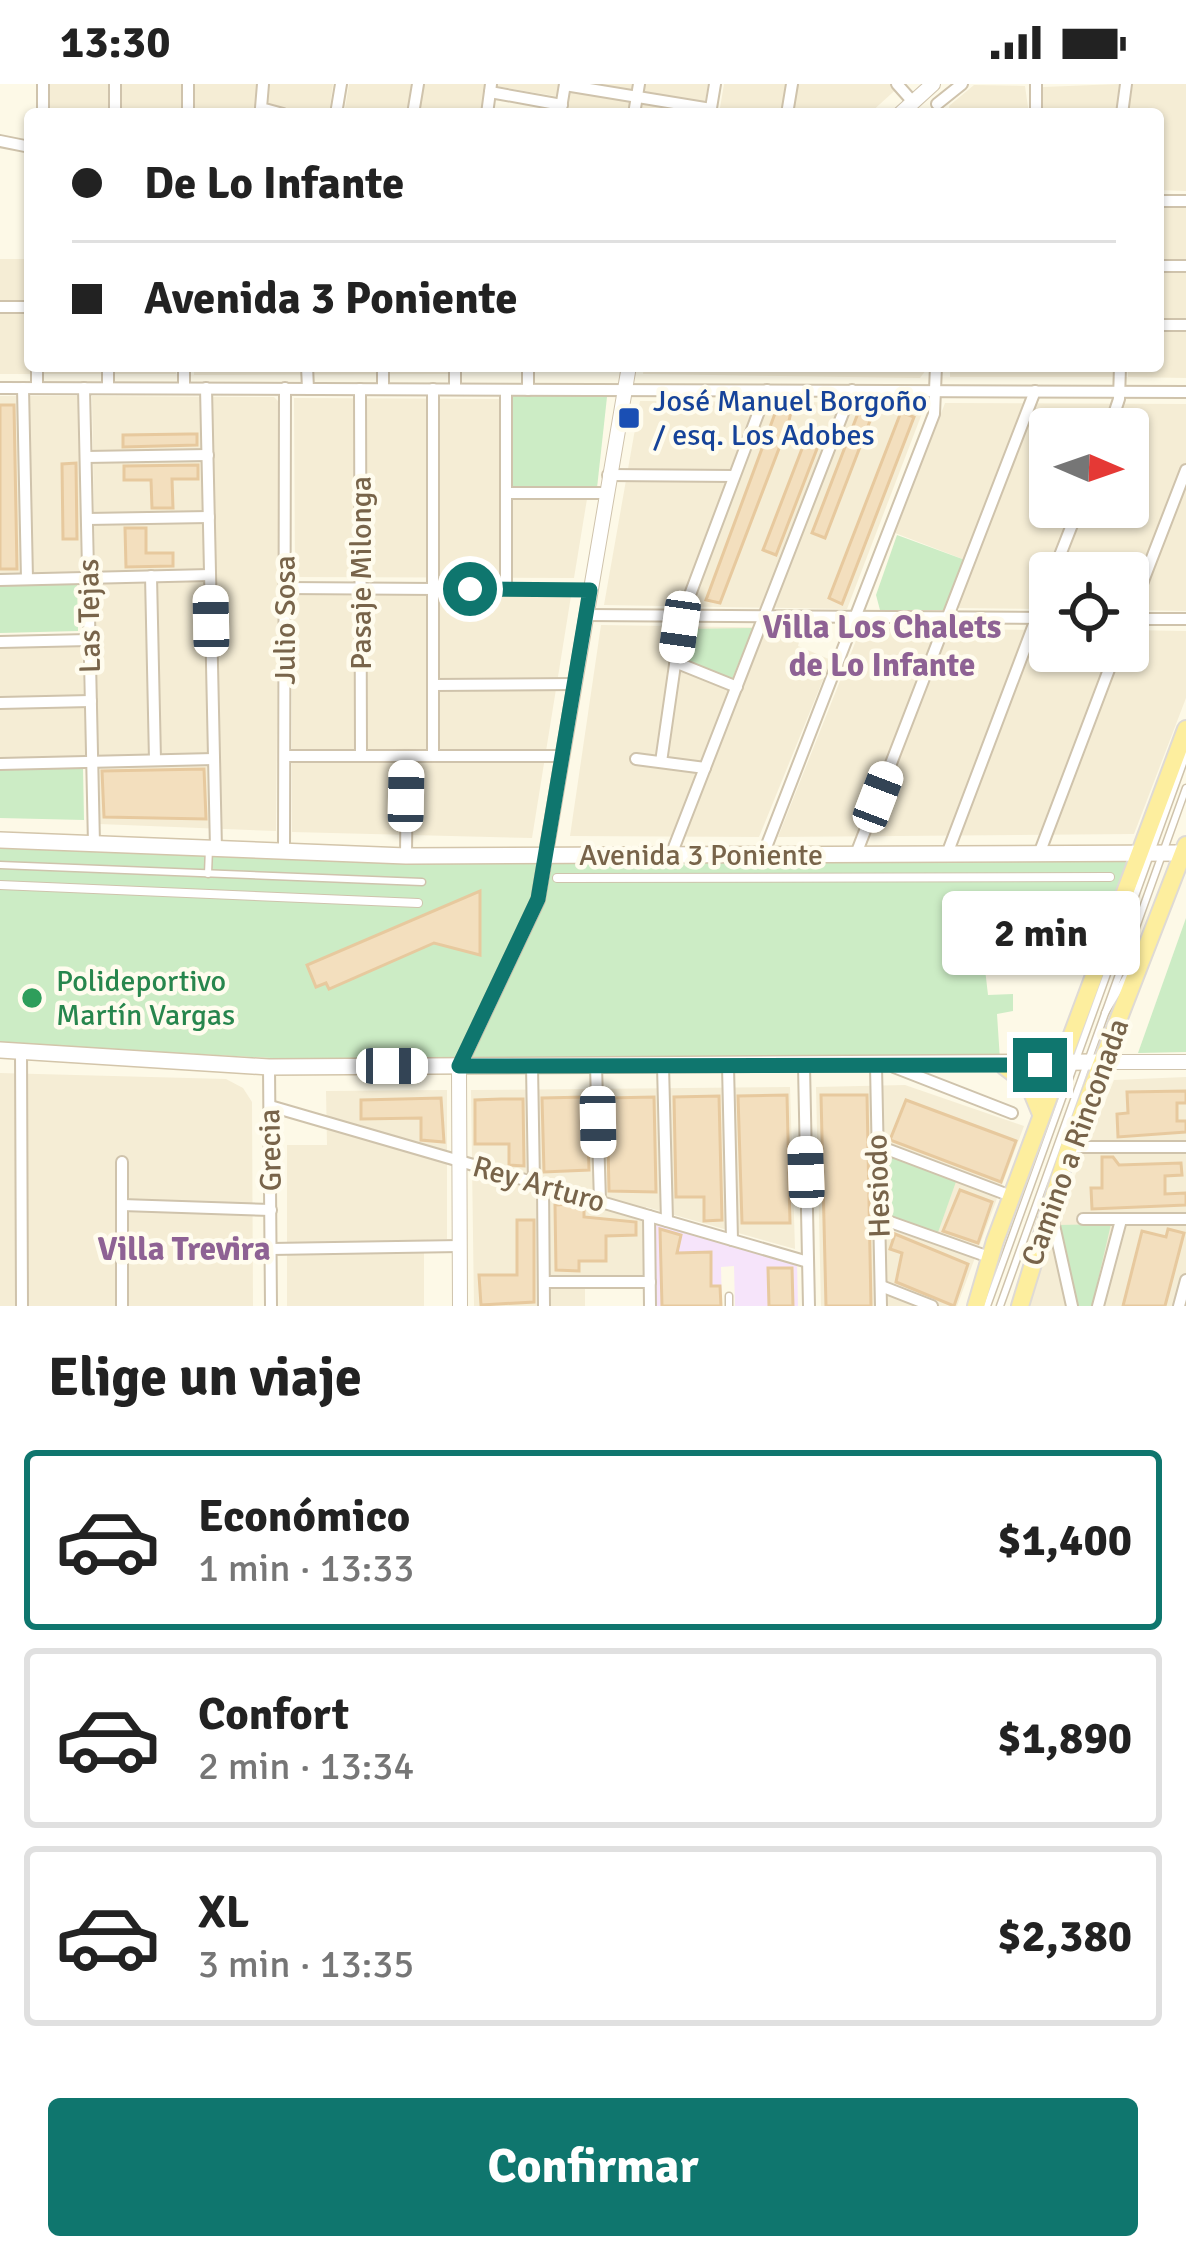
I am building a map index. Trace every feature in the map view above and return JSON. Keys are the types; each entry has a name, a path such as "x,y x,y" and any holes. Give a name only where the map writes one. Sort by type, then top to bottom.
{"main road":[{"name":"Camino a Rinconada","path":"1020,1306 1069,1147 1080,1064 1076,1022 1149,853 1186,729"},
{"name":"Avenida 3 Poniente","path":"0,840 406,856 1185,850"},
{"name":"Camino a Rinconada","path":"976,1306 1041,1115 1080,1064 1151,933 1185,850"},
{"path":"0,1049 269,1067 1080,1064"},
{"path":"1004,1066 1029,1084 1041,1115"}],"street":[{"path":"897,84 914,102"},
{"path":"938,108 962,84"},
{"path":"565,85 638,91 696,108"},
{"path":"907,108 931,86"},
{"path":"491,88 555,108"},
{"path":"37,372 37,388"},
{"path":"108,372 108,388"},
{"path":"184,372 184,388"},
{"path":"308,372 308,388"},
{"path":"383,372 383,389"},
{"path":"455,372 455,389"},
{"path":"528,372 528,390"},
{"path":"460,1306 459,1066 534,912 627,372"},
{"path":"763,855 934,414 936,372"},
{"path":"1115,408 1120,372"},
{"path":"0,388 1186,392"},
{"path":"23,388 27,579"},
{"name":"Las Tejas","path":"84,388 94,844"},
{"path":"206,388 212,849"},
{"name":"Julio Sosa","path":"285,388 289,852"},
{"name":"Pasaje Milonga","path":"361,389 361,756"},
{"path":"433,389 433,756"},
{"path":"661,762 682,616 767,389"},
{"path":"506,390 506,589"},
{"path":"671,855 852,390"},
{"path":"856,854 1035,391"},
{"path":"86,458 208,455"},
{"path":"1149,565 1186,470"},
{"path":"608,476 734,476"},
{"path":"506,493 606,494"},
{"path":"87,519 209,517"},
{"path":"0,580 210,575"},
{"path":"151,577 155,760"},
{"path":"285,589 590,590"},
{"path":"586,615 1029,618"},
{"path":"1149,619 1186,619"},
{"path":"946,854 1029,636"},
{"path":"0,642 89,640"},
{"path":"675,662 736,687"},
{"path":"1040,854 1108,672"},
{"path":"433,685 575,684"},
{"path":"0,703 91,701"},
{"path":"285,756 563,756"},
{"path":"406,856 407,756"},
{"path":"0,764 214,759"},
{"path":"636,759 705,768"},
{"path":"557,878 1110,877"},
{"path":"0,885 418,903"},
{"path":"21,1050 22,1306"},
{"path":"1080,1064 1186,1062"},
{"path":"532,1066 544,1306"},
{"path":"596,1066 600,1202"},
{"path":"663,1066 667,1221"},
{"path":"728,1066 732,1240"},
{"path":"804,1066 809,1306"},
{"path":"883,1066 1012,1113"},
{"name":"Hesiodo","path":"881,1306 876,1144 883,1066"},
{"name":"Grecia","path":"269,1067 271,1306"},
{"name":"Rey Arturo","path":"270,1106 808,1262"},
{"path":"876,1144 1011,1196"},
{"path":"1069,1147 1186,1147"},
{"path":"122,1162 122,1306"},
{"path":"1050,1203 1072,1306"},
{"path":"122,1204 271,1210"},
{"path":"649,1216 650,1306"},
{"path":"879,1218 989,1258"},
{"path":"1083,1220 1186,1219"},
{"path":"1098,1306 1121,1220"},
{"path":"271,1249 460,1246"},
{"path":"1179,1306 1186,1280"},
{"path":"544,1282 650,1282"},
{"path":"880,1286 932,1306"}],"lane":[{"path":"1000,1306 1132,900 1186,755"},
{"path":"1097,1026 1149,853 1186,788"},
{"path":"113,870 114,844"},
{"path":"208,874 212,849"},
{"path":"289,852 291,877"},
{"path":"0,865 422,882"},
{"path":"1076,1022 1132,900"},
{"path":"987,1306 1080,1064 1151,933"},
{"path":"729,1296 729,1306"}],"shaded area":[{"path":"47,84 333,84 330,108 48,108"},
{"path":"349,84 708,84 704,108 566,108 567,98 489,85 484,108 345,108"},
{"path":"724,84 902,84 876,108 720,108"},
{"path":"1119,84 1117,108 1043,108 1043,87"},
{"path":"1133,84 1186,84 1186,191 1164,190 1164,108 1129,108"},
{"path":"974,85 1025,86 1028,108 949,108"},
{"path":"1164,207 1186,207 1186,378 1128,377 1128,372 1164,372"},
{"path":"0,259 24,259 24,372 176,372 176,374 0,374"},
{"path":"194,372 450,372 450,374"},
{"path":"643,372 924,372 920,378"},
{"path":"950,372 1114,372 1114,377 950,377"},
{"path":"0,396 78,396 81,571 76,574 0,575"},
{"path":"92,396 274,397 280,403 276,831 99,824"},
{"path":"294,398 503,399 504,495 587,499 574,578 295,577"},
{"path":"640,401 926,403 847,609 604,605"},
{"path":"945,403 1186,404 1186,611 1149,610 1149,552 1029,552 1029,609 957,608 973,563 895,533"},
{"path":"292,595 571,596 532,838 292,832"},
{"path":"601,625 803,628 798,646 831,660 759,837 570,836"},
{"path":"861,628 1029,630 1029,672 1149,672 1149,630 1186,631 1186,698 1134,834 778,837"},
{"path":"82,643 86,758 0,759 0,644"},
{"path":"0,1073 226,1079 243,1088 252,1102 253,1306 0,1306"},
{"path":"1186,1077 1186,1306 1030,1306 1048,1242 1114,1080"},
{"path":"905,1085 1024,1126 957,1306 821,1306 816,1087"},
{"path":"790,1087 795,1249 646,1207 646,1277 585,1277 585,1306 474,1306 471,1090"},
{"path":"447,1090 447,1239 424,1240 424,1306 287,1306 287,1145 327,1145 326,1091"},
{"path":"655,1222 797,1263 798,1306 735,1306 734,1266 721,1267 722,1306 656,1306"}],"green space":[{"path":"512,395 607,397 597,488 512,490"},
{"path":"897,535 965,560 947,610 880,610 876,595"},
{"path":"77,581 78,631 0,633 0,583"},
{"path":"753,628 732,679 680,660 683,629"},
{"path":"83,768 84,820 0,818 0,769"},
{"path":"0,843 1127,862 1115,895 1013,896 1014,911 999,913 1003,967 985,969 988,995 1013,994 1013,1011 997,1014 1000,1060 271,1058 0,1043"},
{"path":"1186,918 1186,1052 1138,1053"},
{"path":"876,1145 958,1176 936,1238 879,1218"},
{"path":"1111,1224 1092,1306 1074,1306 1058,1225"}],"building":[{"path":"0,405 14,405 17,569 0,569"},
{"path":"777,408 791,412 788,425 720,603 706,600"},
{"path":"860,408 873,413 825,538 812,533"},
{"path":"901,412 914,417 842,604 829,598"},
{"path":"197,434 197,445 123,447 123,435"},
{"path":"805,441 818,446 776,555 763,550"},
{"path":"76,463 77,539 63,539 62,464"},
{"path":"198,465 198,479 172,479 173,508 152,508 151,480 124,480 124,466"},
{"path":"125,528 146,528 146,553 173,553 173,566 126,567"},
{"path":"204,769 206,819 104,817 102,771"},
{"path":"480,891 480,955 434,943 329,989 326,983 316,987 307,965"},
{"path":"1186,1091 1186,1103 1177,1103 1177,1121 1186,1121 1186,1132 1118,1137 1117,1114 1128,1113 1127,1092"},
{"path":"787,1095 790,1223 742,1223 738,1096"},
{"path":"821,1095 867,1095 871,1306 826,1306"},
{"path":"719,1096 722,1220 704,1221 704,1197 676,1197 674,1097"},
{"path":"587,1097 589,1170 544,1172 542,1098"},
{"path":"654,1097 656,1192 609,1191 607,1098"},
{"path":"441,1098 444,1142 421,1140 421,1118 361,1119 361,1100"},
{"path":"523,1099 524,1166 509,1165 509,1144 475,1144 475,1100"},
{"path":"906,1100 1016,1141 1001,1182 890,1140"},
{"path":"1102,1157 1113,1157 1119,1165 1181,1163 1182,1175 1165,1176 1165,1194 1186,1193 1186,1205 1092,1209 1091,1188 1102,1188"},
{"path":"960,1190 992,1202 978,1243 943,1231"},
{"path":"555,1205 584,1207 584,1217 636,1222 636,1235 606,1236 606,1261 579,1261 579,1271 556,1270"},
{"path":"517,1220 534,1220 534,1302 481,1305 479,1275 517,1275"},
{"path":"660,1229 681,1235 677,1253 711,1252 711,1286 720,1286 721,1306 662,1306"},
{"path":"1168,1229 1184,1233 1165,1306 1123,1306 1142,1231 1166,1237"},
{"path":"895,1234 968,1264 954,1306 896,1282 902,1253 890,1249"},
{"path":"768,1268 792,1268 793,1306 769,1306"}],"place":[{"name":"José Manuel Borgoño / esq. Los Adobes","path":"629,418"},
{"name":"Polideportivo Martín Vargas","path":"32,998"}],"district":[{"name":"Villa Los Chalets de Lo Infante","path":"882,645"},
{"name":"Villa Trevira","path":"184,1248"}],"route":[{"path":"470,589 590,590 538,899 459,1066 1040,1065"}]}
